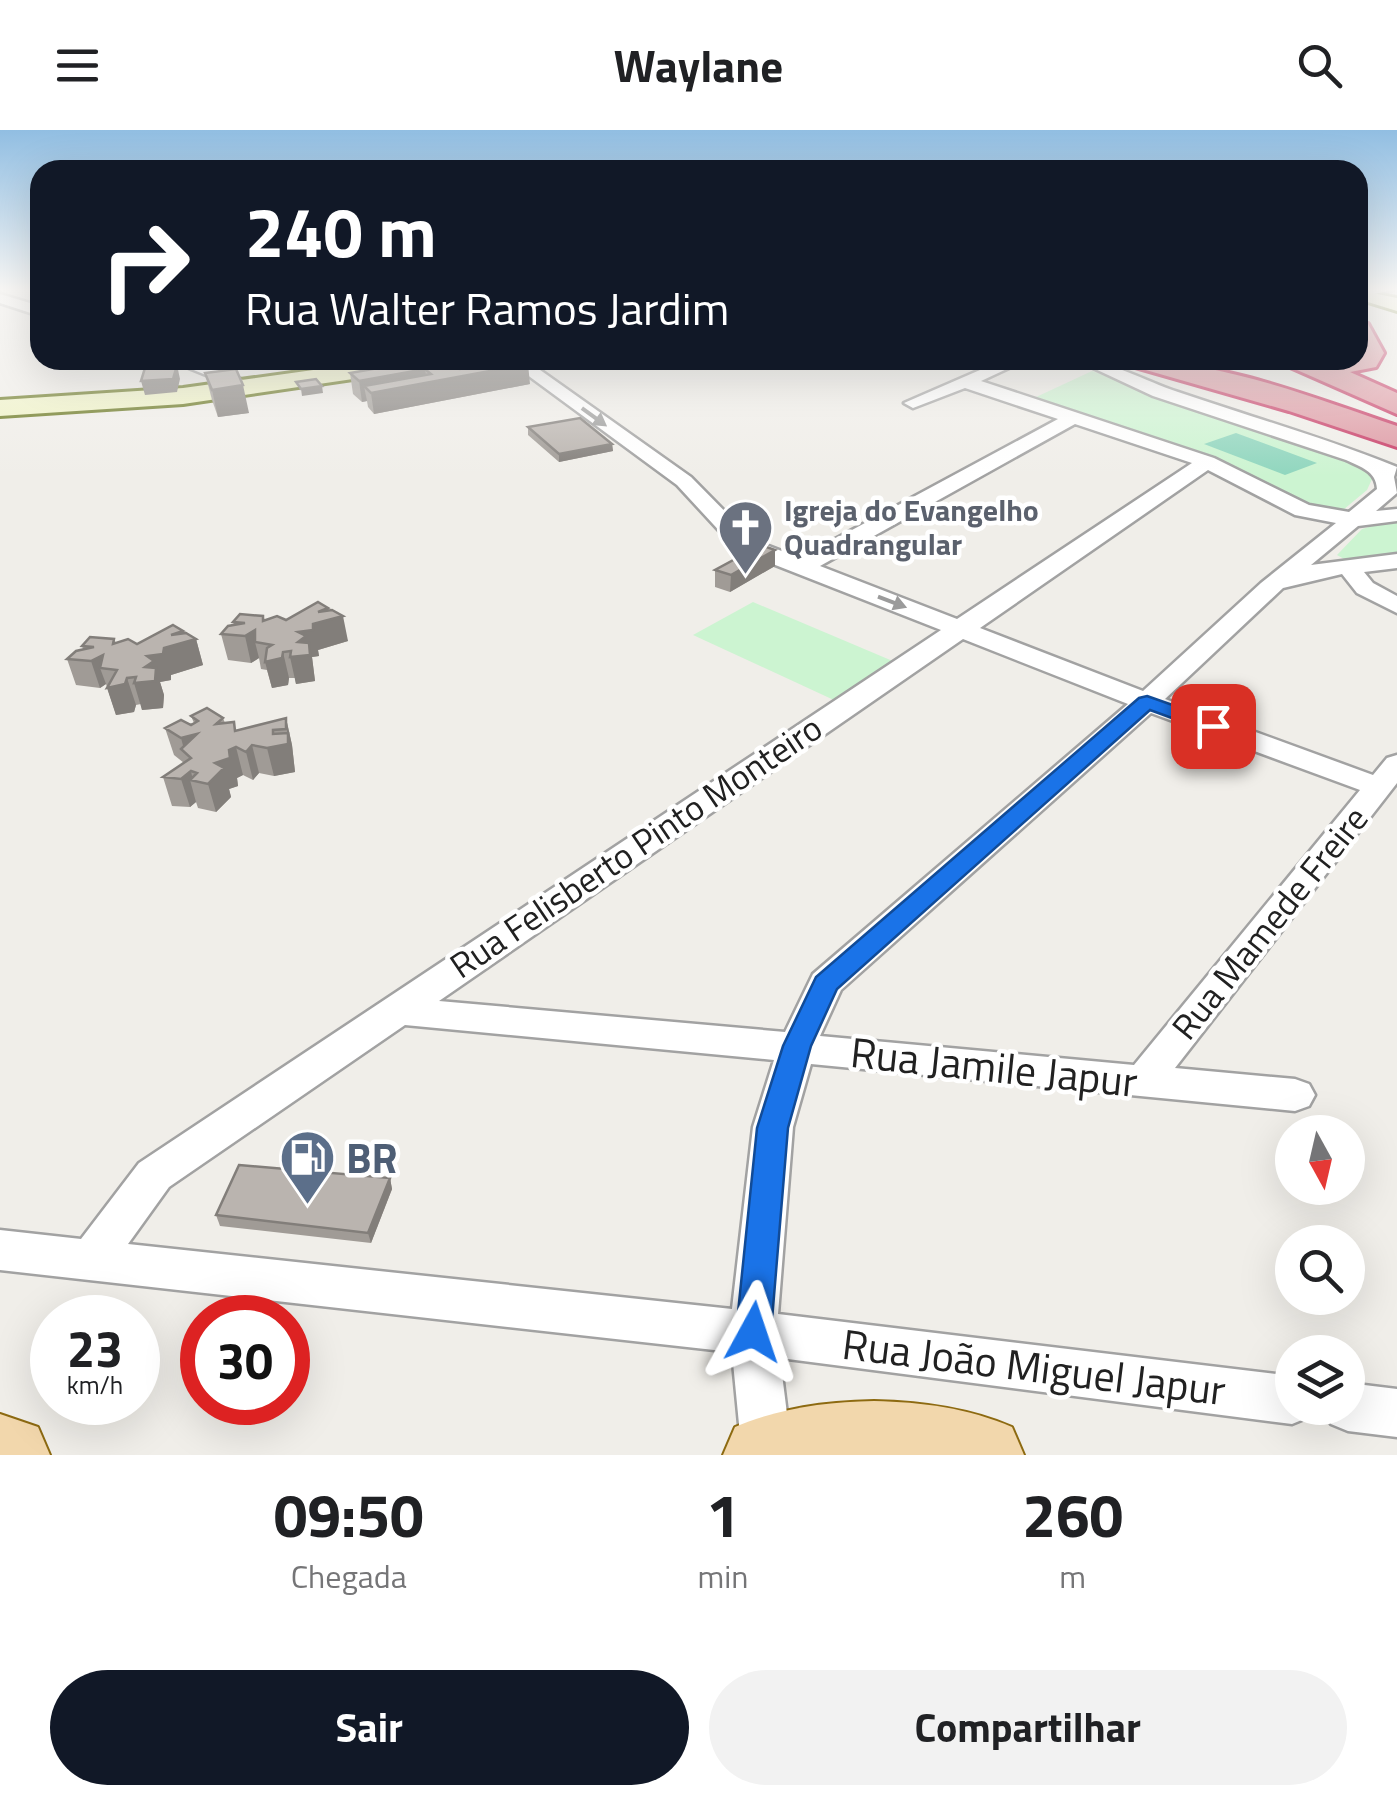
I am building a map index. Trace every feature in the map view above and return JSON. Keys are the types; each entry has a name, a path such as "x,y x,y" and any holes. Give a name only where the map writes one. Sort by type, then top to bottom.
{"highway":[{"path":"1178,370 1300,404 1397,437"},
{"path":"1279,370 1397,426"},
{"path":"1320,370 1397,405"}],"main road":[{"path":"766,1455 862,1438 926,1442 984,1455"},
{"path":"0,1454 10,1455"}],"street":[{"path":"204,370 251,387"},
{"path":"0,408 101,403 367,370"},
{"path":"529,370 684,481 744,545 1147,702 1388,775"},
{"path":"912,403 994,370"},
{"path":"1105,370 1292,432 1397,475"},
{"path":"965,382 1207,462 1303,510 1355,520 1397,515"},
{"path":"801,567 1075,418"},
{"name":"Rua Felisberto Pinto Monteiro","path":"91,1260 154,1174 1207,462"},
{"path":"766,1455 753,1332 773,1128 797,1046 826,984 1147,702 1269,588 1318,558 1388,491 1375,465"},
{"path":"1318,558 1361,576 1397,606"},
{"path":"1361,576 1397,561"},
{"name":"Rua Mamede Freire","path":"1142,1082 1388,775"},
{"name":"Rua Jamile Japur","path":"394,1010 1295,1094"},
{"name":"Rua João Miguel Japur","path":"0,1250 753,1332 1275,1398"},
{"path":"1365,1408 1397,1413"}],"green space":[{"path":"1092,371 1187,406 1310,442 1355,463 1373,477 1367,490 1343,510 1312,508 1199,451 1034,398"},
{"path":"1236,433 1317,463 1285,475 1204,444"},
{"path":"1397,519 1397,553 1344,559 1337,555 1362,529"},
{"path":"753,602 895,662 836,701 693,635"}],"building":[{"path":"144,370 176,370 173,379 141,381"},
{"path":"236,370 243,385 212,390 205,373"},
{"path":"367,370 420,370 359,381 350,373"},
{"path":"426,370 496,370 371,393 364,386 431,374"},
{"path":"316,379 322,386 301,389 296,382"},
{"path":"580,418 612,444 559,454 528,427"},
{"path":"761,545 775,550 731,575 715,570"},
{"path":"318,602 328,608 318,612 332,610 343,616 313,624 313,630 298,632 306,636 298,642 309,643 310,655 290,657 291,651 283,652 282,658 265,662 267,648 272,645 255,642 255,630 245,636 221,634 228,626 245,623 233,622 240,614 263,616 263,621 277,616 286,620"},
{"path":"173,625 183,631 171,635 186,633 196,639 164,648 163,654 147,656 154,661 145,667 156,668 155,681 134,683 136,677 127,678 125,684 107,688 117,670 100,668 103,655 91,661 67,659 76,651 94,647 82,646 90,637 114,639 113,644 128,639 137,644"},
{"path":"207,708 223,718 216,724 234,722 235,731 286,718 286,729 273,730 273,734 288,733 288,744 267,748 252,745 246,752 236,747 229,750 230,758 215,763 224,768 208,784 190,780 197,773 191,771 181,779 163,777 191,758 181,749 197,734 181,738 165,728 181,720 191,725 198,721 191,716"},
{"name":"BR","path":"239,1165 390,1178 368,1233 216,1215"}],"place":[{"name":"Igreja do Evangelho Quadrangular","path":"745,577"},
{"name":"BR","path":"307,1207"}],"route":[{"path":"753,1332 773,1128 797,1046 826,984 1147,702 1213,726"}]}
